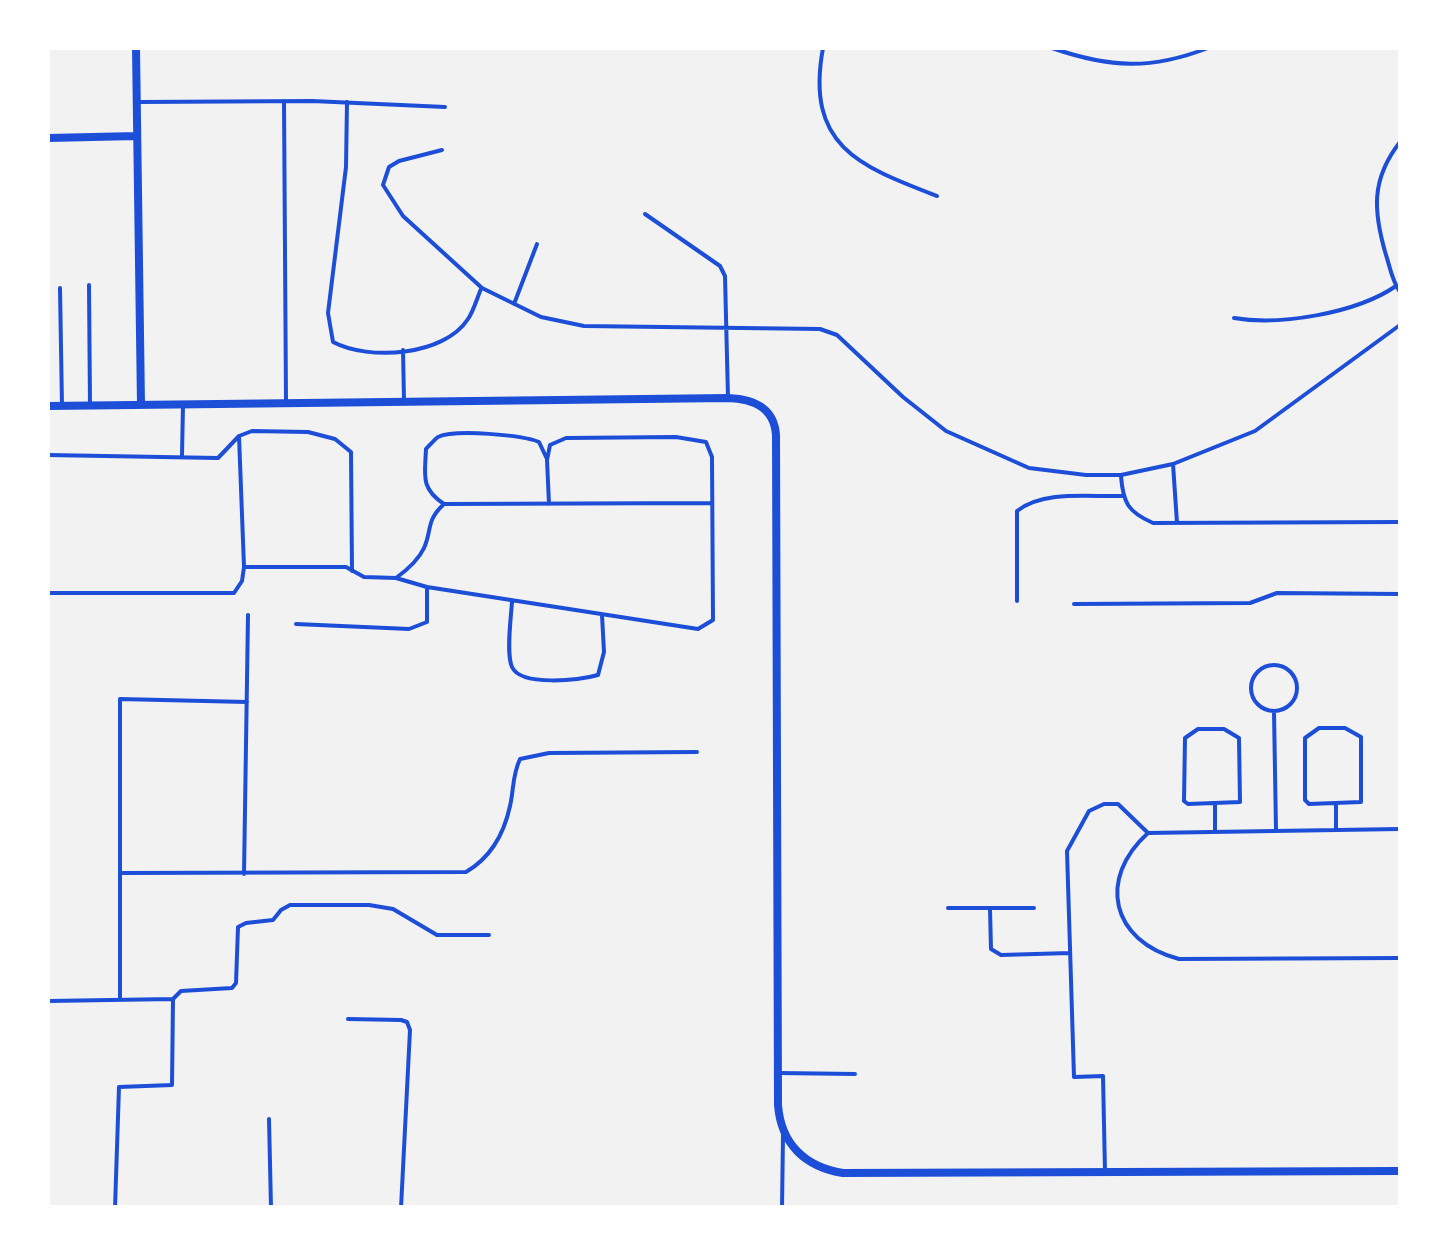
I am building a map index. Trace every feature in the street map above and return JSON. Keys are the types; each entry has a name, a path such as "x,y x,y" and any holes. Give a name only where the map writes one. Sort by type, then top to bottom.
{"street":[{"path":"136,48 141,405"},
{"path":"48,138 137,136"},
{"path":"48,406 740,398 763,407 776,427 778,1105 783,1134 791,1147 814,1166 844,1173 1400,1171"}],"lane":[{"path":"822,48 822,96 827,124 840,145 864,166 937,196"},
{"path":"1052,48 1086,60 1135,66 1174,61 1208,48"},
{"path":"284,101 286,406"},
{"path":"136,102 347,102 445,107"},
{"path":"347,102 346,167 330,278 333,342 381,352 442,341 468,319 482,288"},
{"path":"1400,142 1384,163 1376,222 1400,292"},
{"path":"442,150 399,161 388,168 383,184 403,216 482,288 541,318 584,326 820,329 837,336 902,397 946,431 1029,468 1121,475 1173,464 1254,431 1400,324"},
{"path":"645,214 720,266 727,289 728,398"},
{"path":"514,304 537,244"},
{"path":"89,285 90,406"},
{"path":"1234,318 1282,322 1374,300 1396,286"},
{"path":"60,288 62,406"},
{"path":"402,350 404,404"},
{"path":"182,458 183,405"},
{"path":"48,455 218,458 239,436 252,431 308,432 335,439 351,452 352,571"},
{"path":"547,460 539,442 527,436 452,434 437,438 426,449 425,478 430,494 444,504 712,503"},
{"path":"48,592 234,592 242,582 244,567 239,436"},
{"path":"244,567 346,567 364,577 396,578 512,602 698,629 712,620 712,457 706,442 676,436 566,438 550,445 549,504"},
{"path":"1173,464 1177,522"},
{"path":"1121,475 1122,496 1135,515 1153,522 1400,522"},
{"path":"1018,601 1018,511 1028,502 1052,498 1122,496"},
{"path":"396,578 424,548 432,516 444,504"},
{"path":"296,624 409,629 427,622 427,587"},
{"path":"1074,604 1250,602 1277,593 1400,594"},
{"path":"512,602 510,665 528,679 582,680 598,675 604,652 602,615"},
{"path":"244,874 248,615"},
{"path":"1273,665 1287,669 1296,680 1296,695 1288,707 1274,712 1260,708 1251,696 1251,682 1259,670 1273,665"},
{"path":"120,999 120,699 247,702"},
{"path":"1274,712 1276,830"},
{"path":"1198,728 1224,728 1240,738 1240,802 1215,804 1184,801 1184,738 1198,728"},
{"path":"1319,728 1345,728 1360,737 1361,802 1336,804 1309,804 1305,800 1305,738 1319,728"},
{"path":"120,873 466,872 492,851 510,807 512,775 520,759 548,753 697,752"},
{"path":"1105,1172 1104,1076 1074,1076 1068,851 1089,811 1104,804 1118,804 1148,833"},
{"path":"1215,804 1215,830"},
{"path":"1336,804 1336,830"},
{"path":"1400,829 1148,833 1131,849 1121,867 1116,892 1119,911 1129,930 1162,954 1179,959 1400,958"},
{"path":"115,1208 119,1087 172,1085 173,999 181,991 232,988 236,982 238,927 246,922 273,920 290,906 381,907 437,934 489,935"},
{"path":"948,908 1034,908"},
{"path":"990,909 991,949 1001,954 1070,953"},
{"path":"48,1001 173,999"},
{"path":"348,1018 401,1020 410,1030 402,1208"},
{"path":"778,1073 855,1074"},
{"path":"269,1119 271,1208"},
{"path":"782,1208 783,1134"}]}
